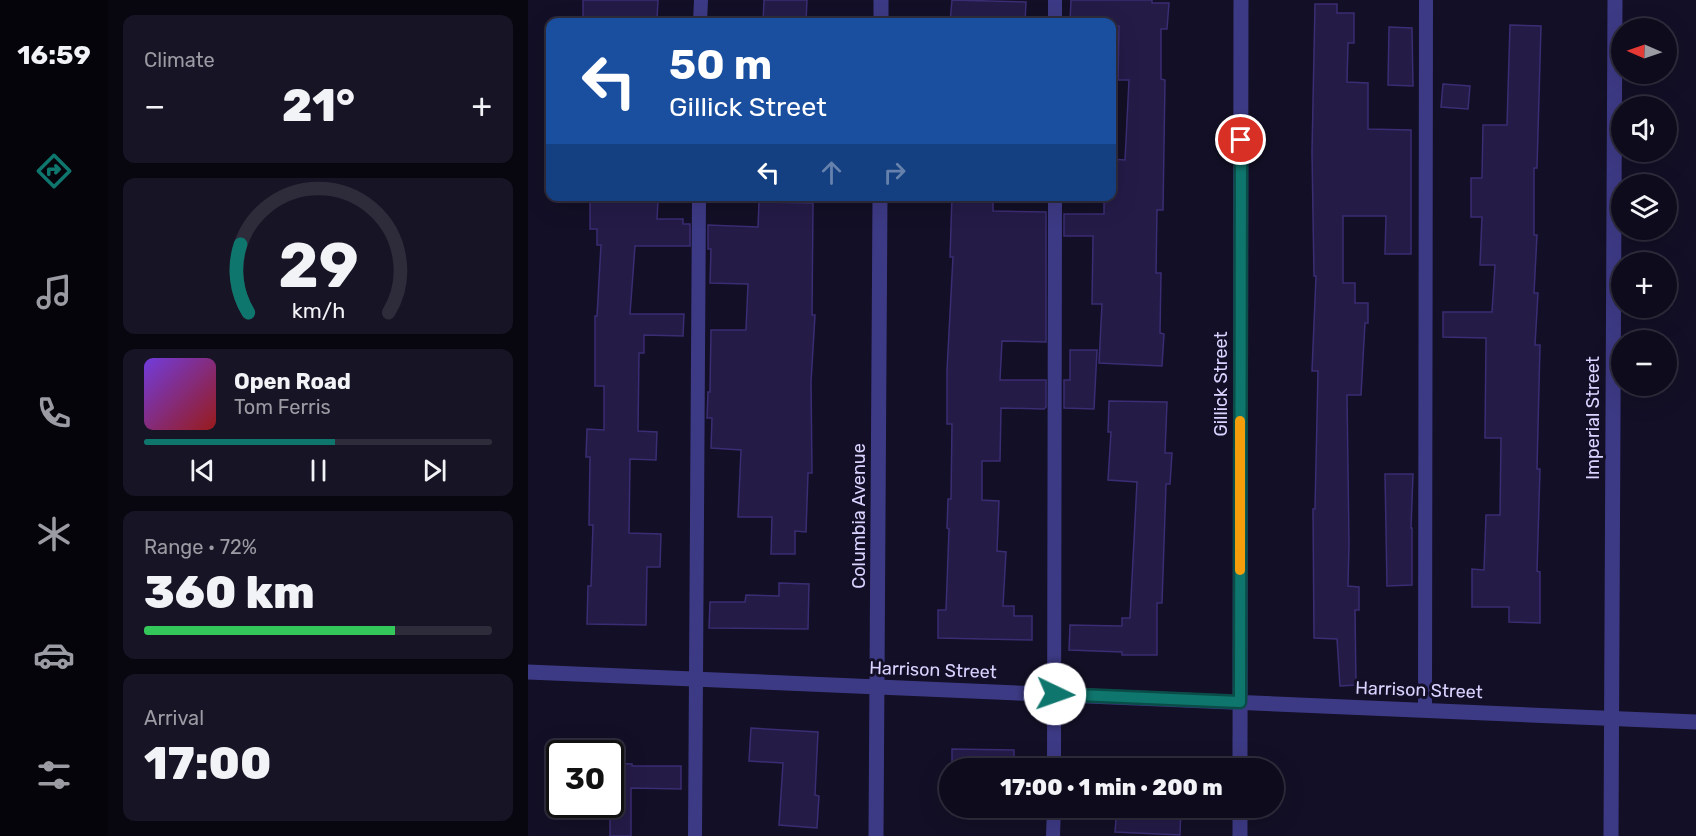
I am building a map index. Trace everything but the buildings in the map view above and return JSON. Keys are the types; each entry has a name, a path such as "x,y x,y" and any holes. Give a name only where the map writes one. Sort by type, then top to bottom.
{"street":[{"path":"881,0 881,18"},
{"name":"Gillick Street","path":"1240,758 1241,0"},
{"name":"Imperial Street","path":"1611,836 1615,0"},
{"name":"Columbia Avenue","path":"876,836 880,201"},
{"name":"Harrison Street","path":"528,672 1696,722"},
{"path":"1239,836 1240,818"}],"lane":[{"path":"700,0 700,18"},
{"path":"1055,0 1055,18"},
{"path":"1425,710 1426,0"},
{"path":"694,836 699,201"},
{"path":"1054,758 1055,201"},
{"path":"1053,836 1054,818"}],"slow traffic":[{"path":"1240,421 1240,570"}],"route":[{"path":"1055,694 1240,702 1241,140"}]}
